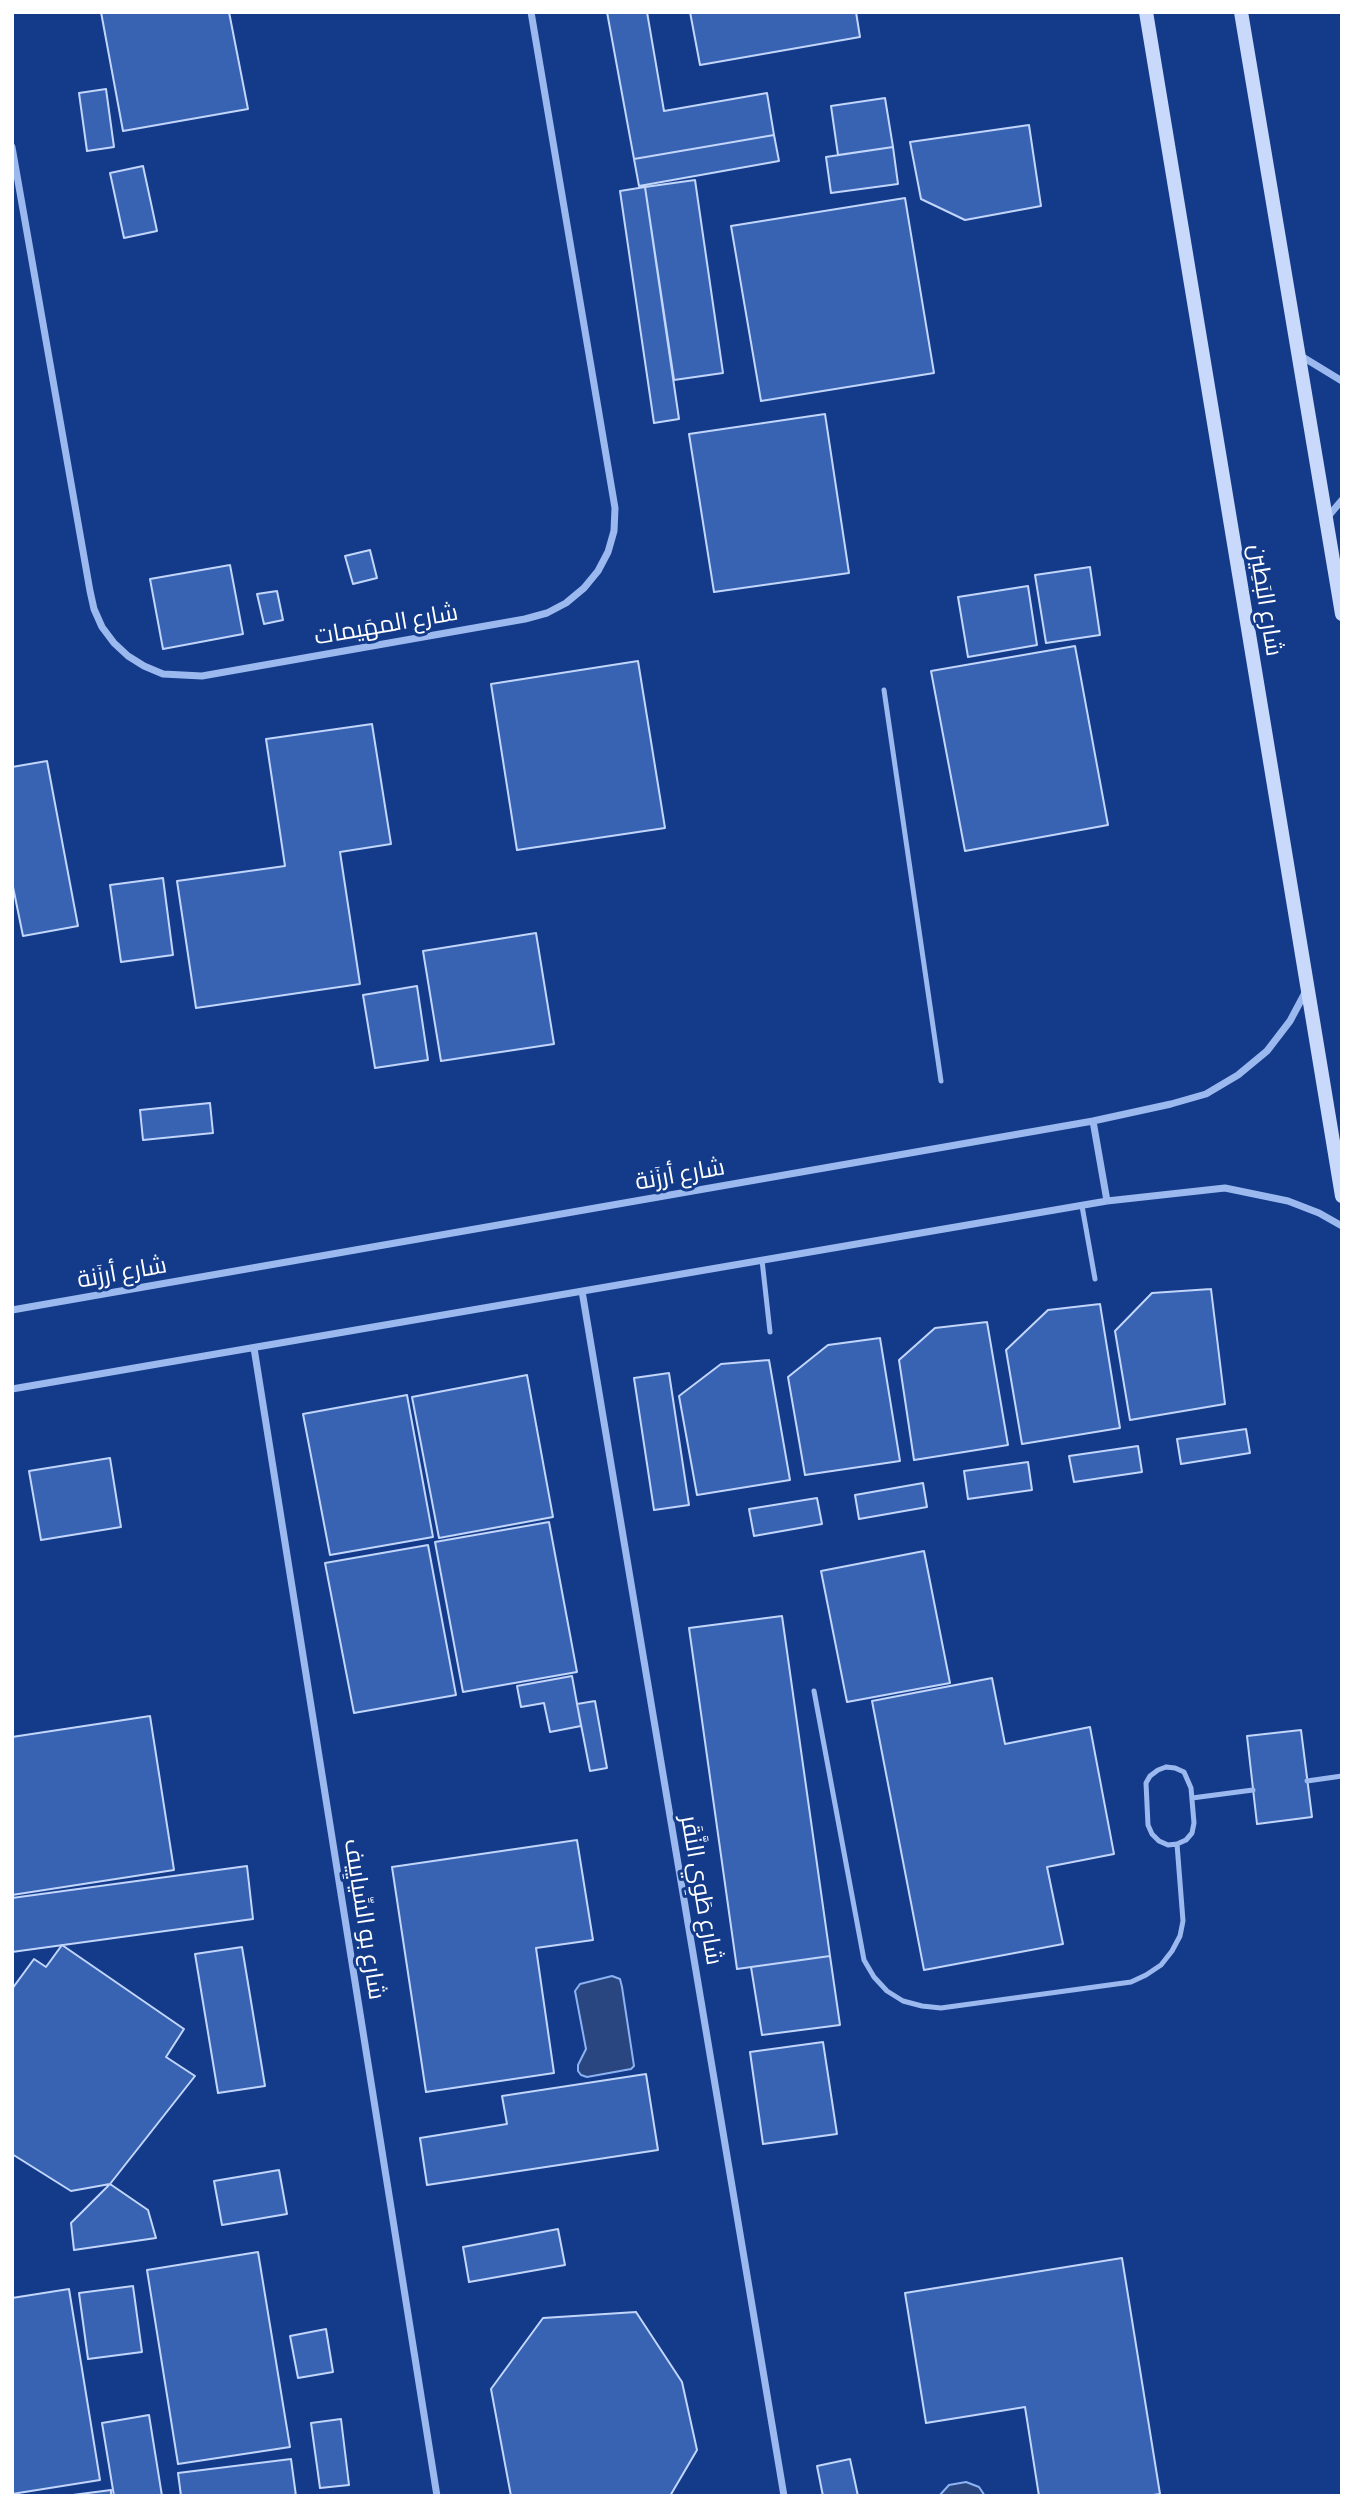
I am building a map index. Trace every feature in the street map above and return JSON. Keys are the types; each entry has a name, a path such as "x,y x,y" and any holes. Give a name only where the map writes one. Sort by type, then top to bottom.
{"main road":[{"name":"شارع البَطِين","path":"1146,12 1342,1196"},
{"path":"1241,12 1342,614"}],"street":[{"name":"شارع المهَيمات","path":"12,146 90,591 94,609 114,643 145,666 163,674 202,676 525,619 547,613 566,603 583,589 598,571 608,552 614,531 615,508 531,12"},
{"path":"1298,354 1342,381"},
{"path":"1326,520 1342,500"},
{"name":"شارع أرزَنة","path":"12,1310 1093,1121 1194,1097 1206,1094 1238,1075 1267,1051 1290,1021 1307,988"},
{"path":"1093,1121 1107,1201"},
{"path":"12,1389 1107,1201 1225,1188 1289,1201 1342,1226"},
{"name":"شارع طَوِي النَّقَر","path":"582,1292 784,2496"},
{"name":"شارع بو السِّيايِيف","path":"254,1348 437,2496"}],"lane":[{"path":"884,690 942,1081"},
{"path":"1082,1206 1095,1279"},
{"path":"762,1261 770,1332"},
{"path":"814,1691 864,1960 887,1991 904,2001 941,2008 1131,1982 1146,1975 1166,1958 1180,1936 1183,1921 1177,1844"},
{"path":"1175,1768 1184,1772 1189,1780 1192,1798 1192,1833 1177,1844 1168,1845 1158,1841 1148,1825 1146,1783 1150,1776 1158,1770 1175,1768"},
{"path":"1307,1781 1342,1776"},
{"path":"1192,1798 1253,1790"}],"water":[{"path":"612,1976 620,1979 622,1987 634,2066 631,2069 587,2077 578,2071 586,2049 575,1991 580,1984"},
{"path":"966,2482 979,2487 985,2496 939,2496 949,2485"}],"building":[{"path":"101,12 229,12 248,109 123,131"},
{"path":"607,12 647,12 664,111 767,93 774,135 634,159"},
{"path":"690,12 856,12 860,37 700,65"},
{"path":"106,89 114,147 87,151 79,93"},
{"path":"885,98 893,147 838,155 831,106"},
{"path":"1029,125 1041,206 965,220 921,199 910,142"},
{"path":"774,135 779,161 639,186 634,159"},
{"path":"893,147 898,184 831,193 826,157"},
{"path":"143,166 157,231 124,238 110,173"},
{"path":"695,180 723,373 674,380 645,187"},
{"path":"645,187 679,419 654,423 620,191"},
{"path":"905,198 934,373 761,401 731,226"},
{"path":"825,414 849,573 714,592 689,434"},
{"path":"370,550 377,578 353,584 345,556"},
{"path":"230,565 243,634 163,649 150,579"},
{"path":"1090,567 1100,635 1046,643 1035,575"},
{"path":"1028,586 1037,645 968,657 958,597"},
{"path":"277,591 283,620 264,624 257,594"},
{"path":"1075,646 1108,825 965,851 931,671"},
{"path":"638,661 665,828 517,850 491,684"},
{"path":"372,724 391,844 340,852 360,984 196,1008 177,881 285,866 266,739"},
{"path":"47,761 78,926 23,936 12,882 12,767"},
{"path":"163,878 173,955 121,962 110,885"},
{"path":"536,933 554,1044 441,1061 423,951"},
{"path":"417,986 428,1060 375,1068 363,995"},
{"path":"210,1103 213,1133 143,1140 140,1110"},
{"path":"1211,1289 1225,1404 1130,1420 1115,1331 1152,1293"},
{"path":"1100,1304 1120,1428 1022,1444 1006,1350 1048,1310"},
{"path":"987,1322 1008,1445 914,1460 899,1360 935,1328"},
{"path":"880,1338 900,1461 805,1475 788,1377 828,1345"},
{"path":"769,1360 790,1480 697,1495 679,1396 721,1364"},
{"path":"669,1373 689,1505 654,1510 634,1378"},
{"path":"527,1375 553,1517 439,1538 412,1397"},
{"path":"407,1395 433,1537 330,1555 303,1414"},
{"path":"1246,1429 1250,1453 1181,1464 1177,1439"},
{"path":"1138,1446 1142,1472 1074,1482 1069,1456"},
{"path":"110,1458 121,1527 41,1540 29,1471"},
{"path":"1028,1462 1032,1490 968,1499 964,1471"},
{"path":"923,1483 927,1507 859,1519 855,1495"},
{"path":"817,1498 822,1524 754,1536 749,1509"},
{"path":"549,1522 577,1672 463,1692 435,1542"},
{"path":"428,1545 456,1695 354,1713 325,1563"},
{"path":"924,1551 950,1683 847,1702 821,1571"},
{"path":"782,1616 830,1956 737,1969 689,1628"},
{"path":"572,1676 581,1726 550,1732 544,1703 521,1707 517,1686"},
{"path":"992,1678 1005,1744 1090,1727 1114,1854 1047,1867 1063,1944 924,1970 872,1701"},
{"path":"595,1701 607,1768 590,1771 577,1704"},
{"path":"150,1716 174,1870 12,1895 12,1737"},
{"path":"1301,1730 1312,1817 1257,1824 1247,1736"},
{"path":"577,1840 593,1940 536,1948 554,2073 426,2092 392,1867"},
{"path":"247,1866 253,1919 12,1952 12,1898"},
{"path":"62,1945 184,2029 166,2057 195,2076 110,2184 71,2191 12,2154 12,1989 34,1959 46,1967"},
{"path":"242,1947 265,2086 218,2093 195,1954"},
{"path":"830,1956 840,2025 762,2035 751,1967"},
{"path":"823,2042 837,2134 763,2144 750,2052"},
{"path":"646,2074 658,2150 427,2185 420,2138 507,2124 502,2096"},
{"path":"279,2170 287,2214 222,2225 214,2181"},
{"path":"110,2184 148,2210 156,2238 74,2250 71,2223"},
{"path":"558,2229 565,2265 469,2282 463,2247"},
{"path":"258,2252 290,2447 178,2464 147,2270"},
{"path":"1122,2258 1160,2494 1039,2496 1025,2407 926,2423 905,2293"},
{"path":"133,2286 142,2352 88,2359 79,2293"},
{"path":"69,2289 100,2480 12,2494 12,2298"},
{"path":"636,2312 682,2382 697,2450 670,2496 511,2496 491,2389 543,2318"},
{"path":"326,2329 333,2372 298,2378 290,2336"},
{"path":"149,2415 162,2496 114,2496 102,2423"},
{"path":"341,2419 349,2485 320,2488 311,2423"},
{"path":"291,2459 296,2496 181,2496 178,2473"},
{"path":"850,2459 858,2496 823,2496 817,2466"},
{"path":"111,2490 111,2496 65,2496"}]}
